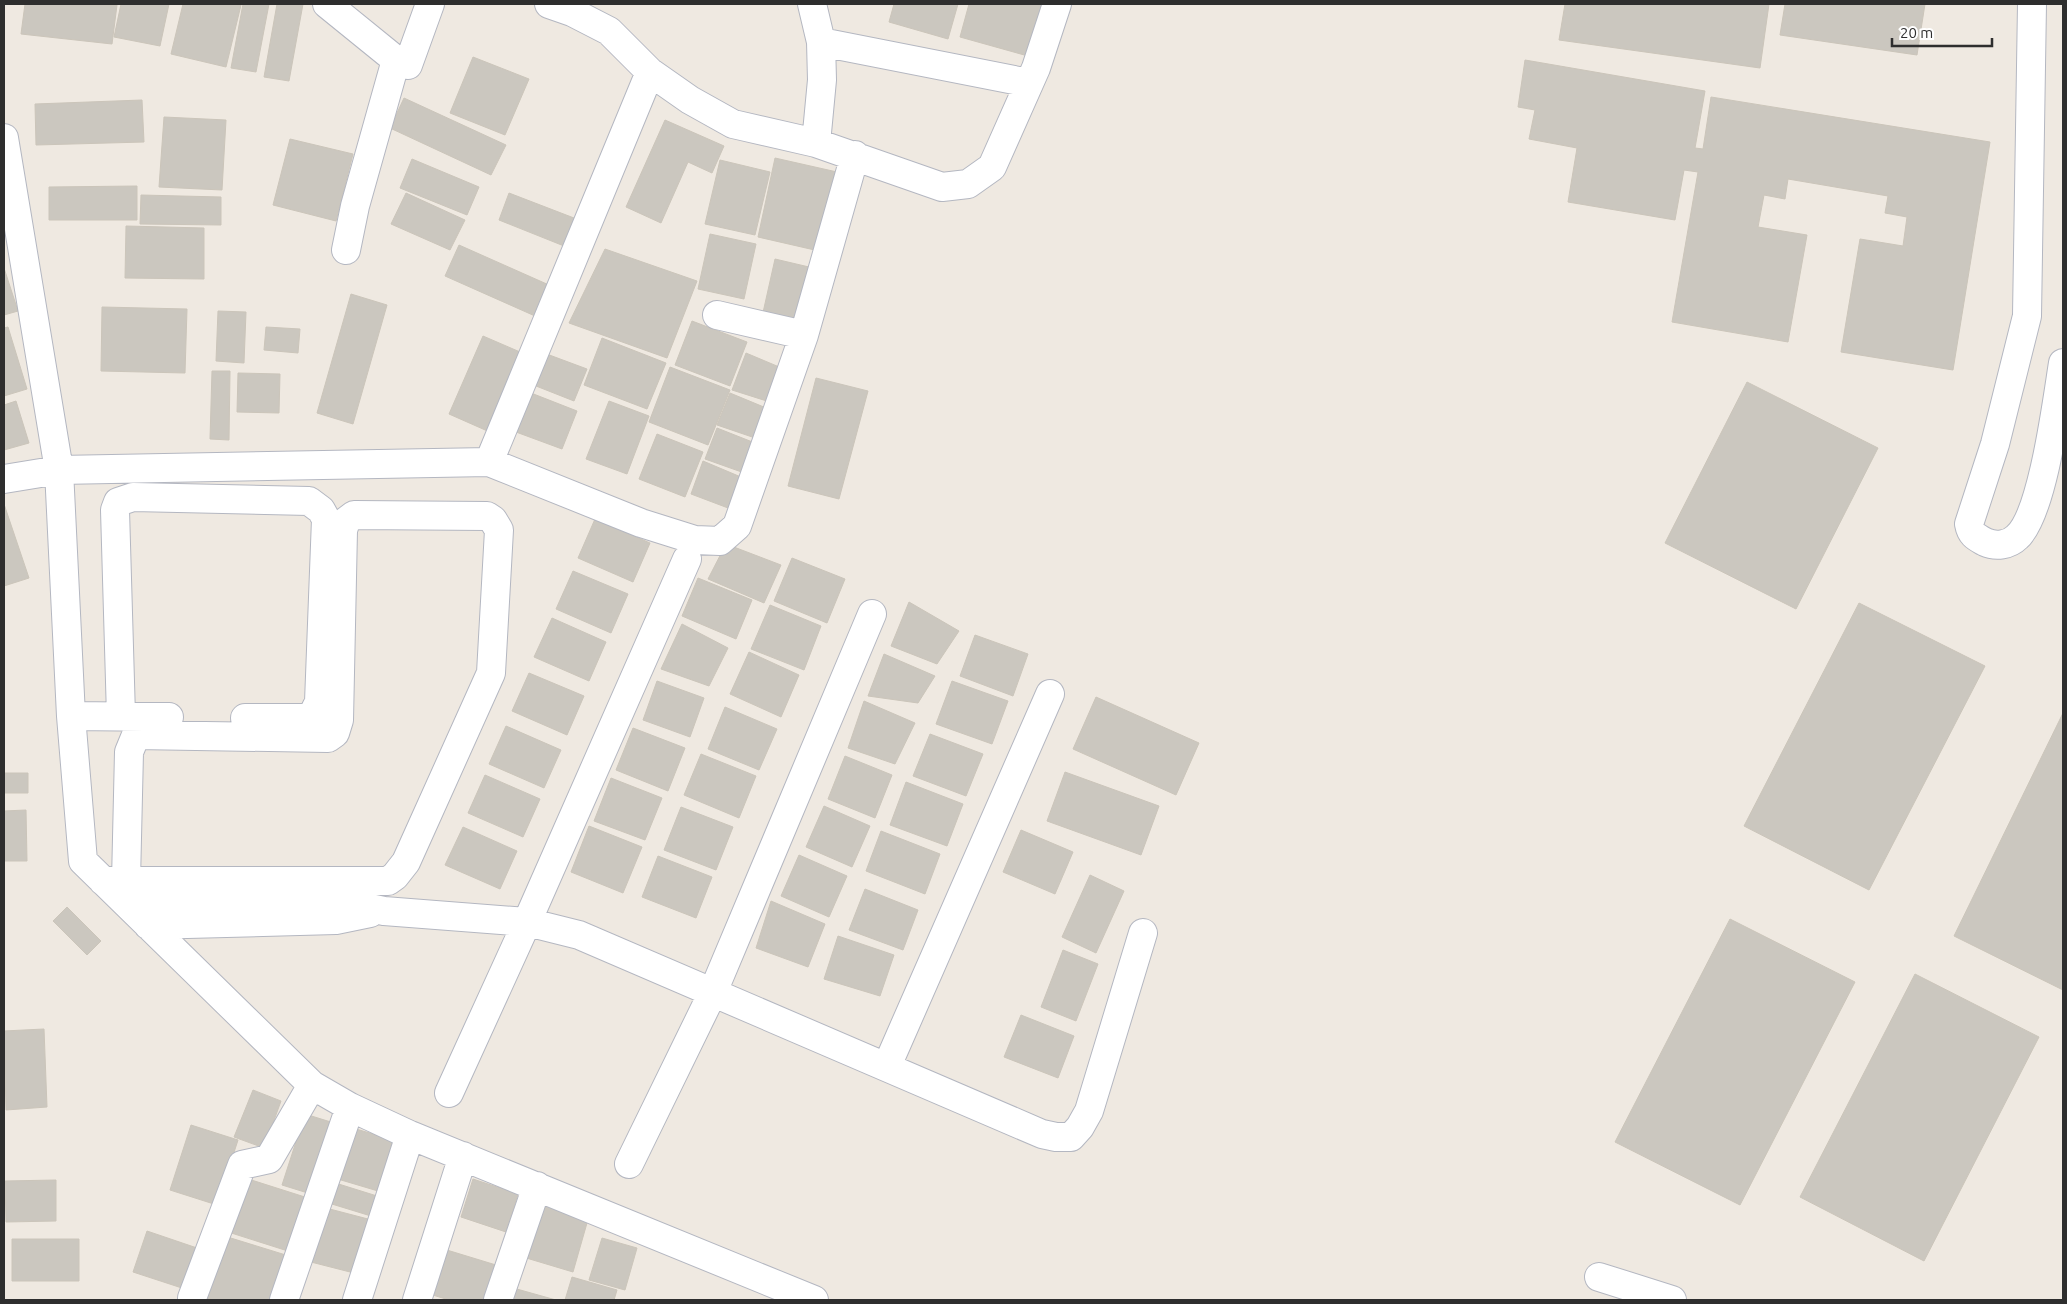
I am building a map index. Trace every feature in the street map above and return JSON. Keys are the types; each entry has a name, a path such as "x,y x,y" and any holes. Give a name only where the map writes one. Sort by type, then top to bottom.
{"street":[{"path":"327,4 396,60 408,66 430,4"},
{"path":"549,4 572,12 608,31 650,72 690,100 733,124 816,143 942,186 968,184 992,166 1036,68 1057,4"},
{"path":"812,4 821,42 822,80 816,143"},
{"path":"2032,4 2027,316 1995,444 1969,524 1970,532 1975,537 1990,544 2006,544 2018,536 2028,522 2042,480 2063,364"},
{"path":"821,42 1029,83"},
{"path":"346,250 355,206 396,60"},
{"path":"489,462 650,72"},
{"path":"4,138 59,470 71,716 83,861 120,882 336,901 384,911 527,922 579,935 1042,1134 1056,1137 1071,1137 1080,1127 1089,1111 1142,933"},
{"path":"4,479 59,470 489,462 640,523 695,540 720,541 737,526 804,335 855,155"},
{"path":"717,315 804,335"},
{"path":"124,499 125,469"},
{"path":"71,716 305,718 313,714 319,702 326,519 321,510 309,501 133,497 118,502 114,510 122,716"},
{"path":"120,882 388,881 395,876 406,862 491,672 499,530 494,520 486,516 354,515 346,522 343,530 339,720 335,732 328,738 136,735 129,752 120,882 148,925 312,1085 350,1107 410,1135 814,1300"},
{"path":"449,1093 527,922 687,559"},
{"path":"629,1164 713,992 872,614"},
{"path":"887,1066 1050,694"},
{"path":"148,925 336,920 384,911"},
{"path":"192,1298 242,1165 268,1158 312,1085"},
{"path":"284,1300 350,1107"},
{"path":"357,1300 410,1135"},
{"path":"417,1300 463,1156"},
{"path":"498,1300 537,1186"},
{"path":"1599,1277 1672,1300"}],"building":[{"path":"25,4 117,5 112,44 21,34"},
{"path":"121,4 169,4 160,46 114,37"},
{"path":"183,4 241,5 226,67 171,54"},
{"path":"243,4 269,4 256,72 231,68"},
{"path":"277,4 303,4 289,81 264,77"},
{"path":"894,4 958,4 948,39 889,22"},
{"path":"969,4 1051,4 1035,58 960,37"},
{"path":"1565,4 1769,4 1760,68 1559,40"},
{"path":"1785,4 1925,4 1917,55 1780,35"},
{"path":"473,57 529,79 505,135 450,113"},
{"path":"1525,60 1705,91 1695,148 1703,149 1711,97 1990,142 1953,370 1841,352 1860,239 1903,246 1907,217 1885,213 1888,196 1788,179 1785,199 1764,195 1758,227 1807,235 1788,342 1672,322 1698,172 1684,170 1675,220 1568,202 1577,148 1529,139 1535,110 1518,107"},
{"path":"404,98 506,145 491,175 390,128"},
{"path":"142,100 144,142 36,145 35,104"},
{"path":"164,117 226,120 222,190 159,187"},
{"path":"665,120 724,146 712,173 688,162 661,223 626,207"},
{"path":"290,139 353,154 336,221 273,205"},
{"path":"775,158 837,172 819,251 758,237"},
{"path":"412,159 479,187 467,215 400,188"},
{"path":"720,160 770,172 755,235 705,224"},
{"path":"137,186 137,220 49,220 49,187"},
{"path":"406,193 465,220 450,250 391,224"},
{"path":"509,193 574,218 564,246 499,220"},
{"path":"141,195 221,197 221,225 140,224"},
{"path":"126,226 204,228 204,279 125,278"},
{"path":"710,234 756,244 744,299 698,289"},
{"path":"459,245 549,285 535,316 445,276"},
{"path":"605,249 697,281 667,358 569,323"},
{"path":"775,259 809,267 796,324 762,317"},
{"path":"4,268 18,311 4,315"},
{"path":"351,294 387,305 353,424 317,413"},
{"path":"102,307 187,309 185,373 101,371"},
{"path":"218,311 246,312 244,363 216,361"},
{"path":"692,321 747,342 730,386 675,365"},
{"path":"8,327 27,389 4,396 4,328"},
{"path":"266,327 300,329 298,353 264,350"},
{"path":"483,336 527,355 492,433 449,414"},
{"path":"602,338 666,363 647,409 584,385"},
{"path":"544,353 587,369 574,401 531,384"},
{"path":"746,353 784,369 773,403 732,390"},
{"path":"670,367 730,390 708,445 649,422"},
{"path":"212,371 230,371 229,440 210,439"},
{"path":"238,373 280,374 279,413 237,412"},
{"path":"816,378 868,391 839,499 788,486"},
{"path":"1747,382 1878,448 1796,609 1665,543"},
{"path":"531,393 577,411 562,449 516,432"},
{"path":"730,393 771,410 761,440 717,425"},
{"path":"16,401 29,443 4,450 4,405"},
{"path":"609,401 649,416 627,474 586,459"},
{"path":"717,428 760,445 750,475 705,459"},
{"path":"657,434 703,452 685,497 639,479"},
{"path":"703,461 748,480 736,511 691,494"},
{"path":"4,504 29,578 4,586"},
{"path":"595,519 650,543 633,582 578,558"},
{"path":"726,544 781,565 764,603 708,579"},
{"path":"792,558 845,579 827,623 774,601"},
{"path":"573,571 628,594 611,633 556,609"},
{"path":"698,578 752,600 736,639 682,616"},
{"path":"909,602 959,631 937,664 891,646"},
{"path":"1859,603 1985,666 1869,890 1744,826"},
{"path":"770,605 821,626 804,670 751,649"},
{"path":"552,618 606,642 589,681 534,657"},
{"path":"682,624 728,648 709,686 661,669"},
{"path":"975,635 1028,654 1013,696 960,676"},
{"path":"749,652 799,675 781,717 730,694"},
{"path":"884,654 935,676 918,703 868,696"},
{"path":"529,673 584,696 567,735 512,711"},
{"path":"657,681 704,698 690,737 643,720"},
{"path":"952,681 1008,701 992,744 936,724"},
{"path":"1096,697 1199,743 1176,795 1073,749"},
{"path":"864,701 915,723 895,764 848,748"},
{"path":"725,707 777,729 759,770 708,749"},
{"path":"2063,713 2063,990 1954,936"},
{"path":"506,726 561,750 544,788 489,764"},
{"path":"633,728 685,748 668,791 616,770"},
{"path":"930,734 983,754 966,796 913,776"},
{"path":"701,754 756,776 739,818 684,795"},
{"path":"845,756 892,775 875,818 828,799"},
{"path":"1065,772 1159,806 1141,855 1047,821"},
{"path":"4,773 28,773 28,793 4,793"},
{"path":"485,775 540,799 523,837 468,813"},
{"path":"611,778 662,798 645,840 594,821"},
{"path":"906,782 963,804 947,846 890,825"},
{"path":"824,806 870,826 852,867 806,847"},
{"path":"681,807 733,827 716,870 664,850"},
{"path":"26,810 27,861 4,861 4,811"},
{"path":"589,826 642,847 623,893 571,872"},
{"path":"463,827 517,851 500,889 445,865"},
{"path":"1021,830 1073,852 1055,894 1003,872"},
{"path":"881,831 940,854 925,894 866,871"},
{"path":"799,855 847,876 829,917 781,896"},
{"path":"658,856 712,877 696,918 642,897"},
{"path":"1090,875 1124,891 1096,953 1062,937"},
{"path":"865,889 918,910 903,950 849,930"},
{"path":"771,901 825,924 808,967 756,948"},
{"path":"67,907 101,941 87,955 53,921"},
{"path":"1730,919 1855,982 1740,1205 1615,1142"},
{"path":"838,936 894,955 880,996 824,979"},
{"path":"1063,950 1098,964 1076,1021 1041,1007"},
{"path":"1915,974 2039,1037 1924,1261 1800,1197"},
{"path":"1021,1015 1074,1036 1058,1078 1004,1057"},
{"path":"44,1029 47,1107 6,1110 4,1031"},
{"path":"253,1090 281,1101 264,1148 234,1137"},
{"path":"305,1114 334,1123 311,1194 282,1185"},
{"path":"191,1125 238,1140 217,1205 170,1190"},
{"path":"346,1126 393,1140 378,1191 331,1177"},
{"path":"242,1177 308,1198 291,1252 225,1231"},
{"path":"473,1179 518,1194 506,1232 461,1217"},
{"path":"56,1180 56,1221 6,1222 5,1181"},
{"path":"329,1181 377,1196 371,1216 322,1201"},
{"path":"539,1201 589,1216 573,1272 523,1257"},
{"path":"322,1207 368,1219 354,1273 307,1261"},
{"path":"147,1231 200,1249 188,1290 133,1272"},
{"path":"221,1235 289,1256 275,1300 213,1300 201,1296"},
{"path":"602,1238 637,1248 625,1290 589,1280"},
{"path":"12,1239 79,1239 79,1281 12,1281"},
{"path":"437,1247 496,1265 484,1300 449,1300 423,1292"},
{"path":"572,1277 617,1290 614,1300 565,1300"},
{"path":"506,1286 556,1300 502,1300"}]}
